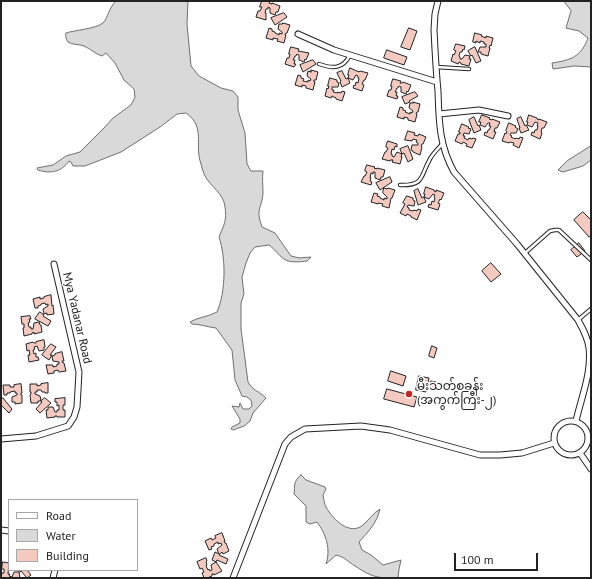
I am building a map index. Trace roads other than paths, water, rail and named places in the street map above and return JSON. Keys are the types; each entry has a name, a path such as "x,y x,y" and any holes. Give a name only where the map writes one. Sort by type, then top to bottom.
{"street":[{"path":"438,1 434,30 442,144 447,159 454,172 578,320 587,340 590,360 576,421"},
{"path":"298,34 334,50 437,82"},
{"path":"439,114 479,110 508,116"},
{"name":"Mya Yadanar Road","path":"1,439 36,436 68,426 74,417 77,407 79,372 54,264"},
{"path":"566,421 576,421 584,427 587,432 588,441 585,448 580,453 572,456 564,454 558,450 554,443 553,437 560,424 566,421"},
{"path":"233,578 286,444 291,436 305,429 361,426 390,430 480,455 500,456 522,453 554,443"},
{"path":"580,453 591,469"}],"lane":[{"path":"319,64 329,67 337,67 346,62 350,55"},
{"path":"436,67 470,69"},
{"path":"400,185 414,184 420,180 430,158 442,144"},
{"path":"524,254 550,231 559,230 591,260"},
{"path":"578,320 591,309"}],"water":[{"path":"116,1 188,1 187,24 191,66 199,76 221,88 233,91 238,97 238,110 245,133 247,164 251,171 263,171 263,193 259,212 262,227 275,233 291,256 299,258 311,257 307,261 289,261 282,257 269,245 255,247 250,253 242,277 244,294 241,303 241,329 248,382 266,398 253,413 250,421 244,426 233,430 231,429 232,427 240,423 240,419 232,406 239,407 240,403 243,409 249,409 252,406 251,400 242,396 235,380 232,350 216,328 192,324 190,322 217,312 220,304 224,264 219,237 224,226 226,215 224,202 220,194 203,172 199,157 198,130 192,118 186,113 177,114 160,127 121,152 85,166 73,166 69,161 63,168 51,172 38,170 37,168 53,165 66,156 80,152 113,118 131,105 135,97 134,89 124,80 115,63 106,53 102,56 84,46 68,42 66,38 66,33 95,27 103,23"},
{"path":"564,1 591,1 591,67 574,66 553,69 552,63 570,59 579,53 588,38 579,31 566,28 571,11"},
{"path":"591,146 591,160 583,166 563,172 558,170 567,161"},
{"path":"301,475 306,480 325,487 326,489 323,495 326,507 338,522 348,528 359,528 380,509 379,514 369,531 359,542 362,550 383,565 401,560 398,578 371,575 344,558 336,555 326,564 328,547 323,532 317,522 310,524 306,522 306,506 294,494 296,482 298,477"}],"place":[{"name":"မီးသတ်စခန်း (အကွက်ကြီး-၂)","path":"409,394"}]}
